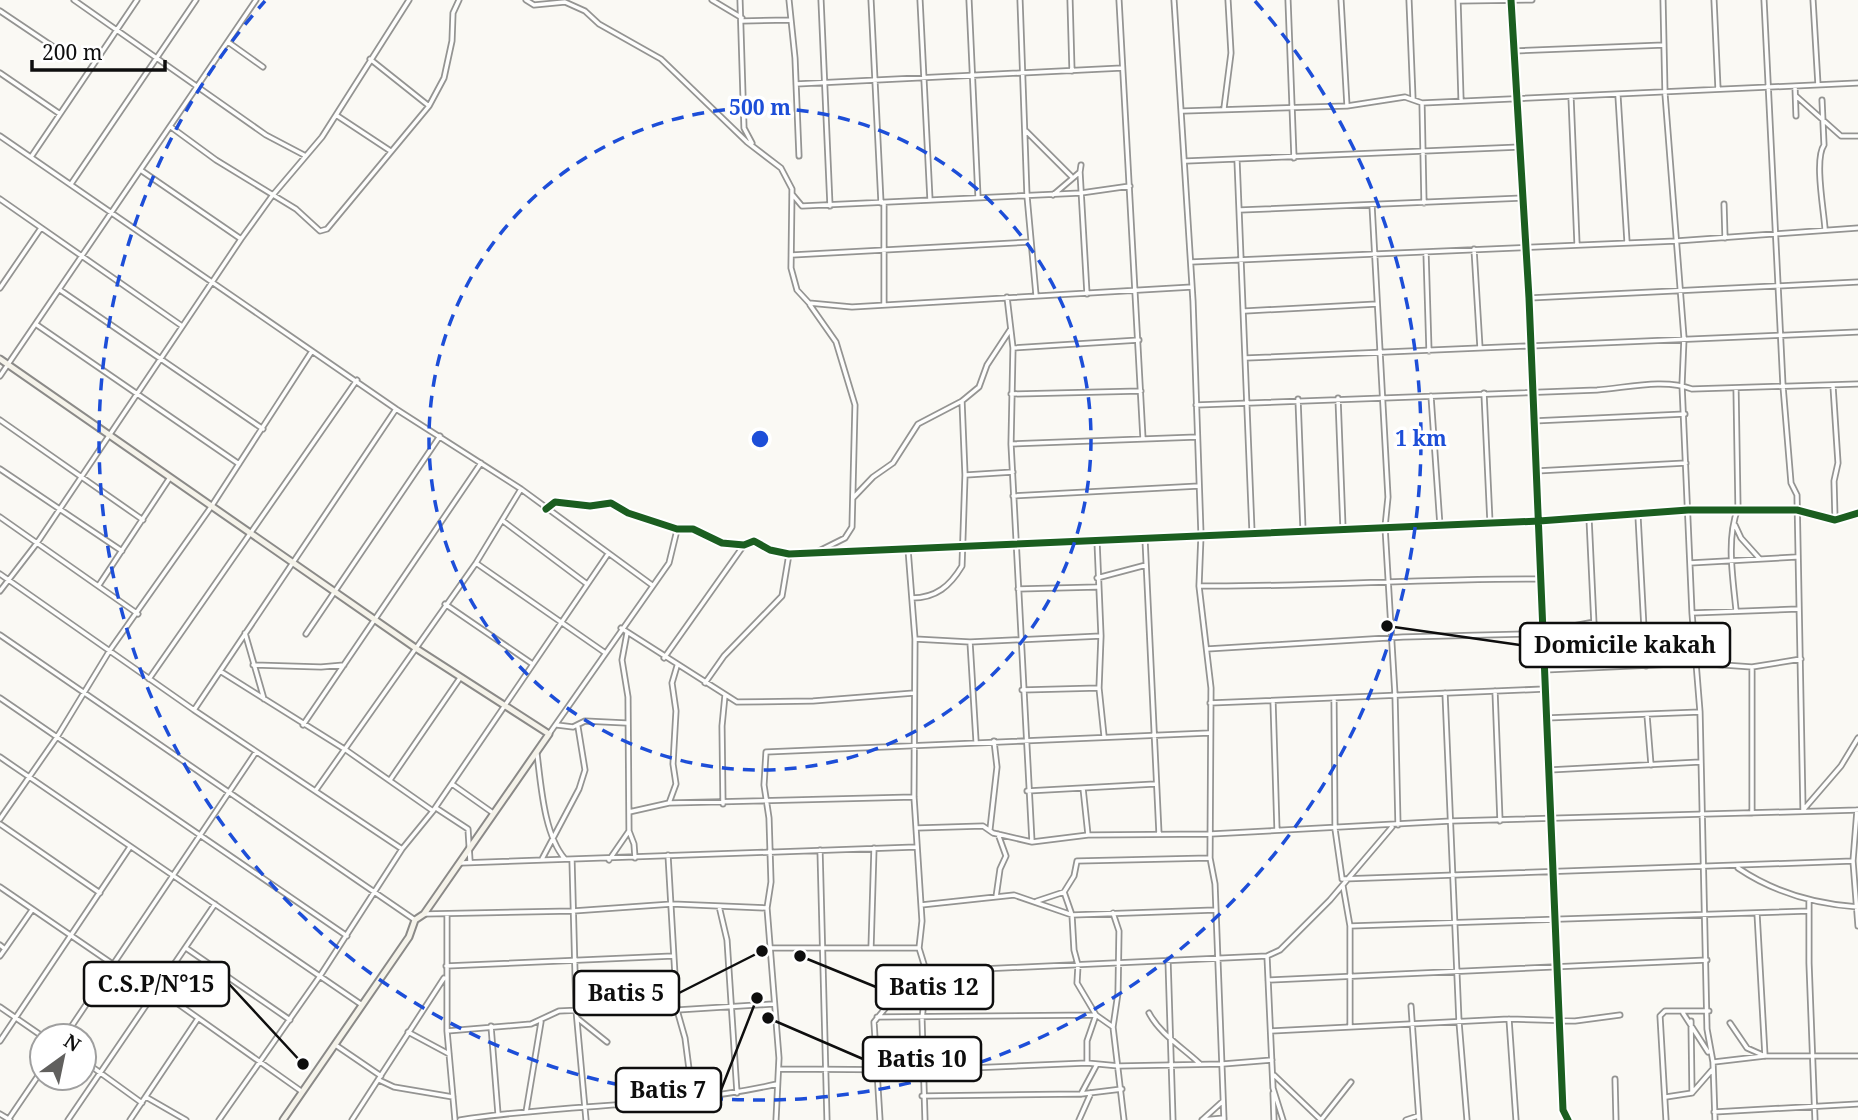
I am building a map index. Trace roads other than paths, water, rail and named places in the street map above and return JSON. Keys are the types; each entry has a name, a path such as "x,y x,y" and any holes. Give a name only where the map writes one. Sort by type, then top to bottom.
{"street":[{"path":"74,0 266,135 304,155"},
{"path":"31,157 137,0"},
{"path":"71,184 196,0"},
{"path":"0,376 256,0"},
{"path":"0,591 37,543 241,239 304,155 322,137 409,0"},
{"path":"171,127 272,196 296,209 320,231 327,229 389,150 429,106 444,78 452,41 453,13 460,0"},
{"path":"526,0 534,5 565,2 585,11 598,24 661,59 747,142 781,168 792,194 802,206 1053,195 1130,186"},
{"path":"534,5 537,0"},
{"path":"712,0 742,19 790,20"},
{"path":"740,0 744,128 754,145"},
{"path":"789,0 799,156"},
{"path":"821,0 830,206"},
{"path":"871,0 883,203 884,305"},
{"path":"920,0 930,200"},
{"path":"969,0 978,197"},
{"path":"1020,0 1025,73 1027,196 1037,296"},
{"path":"1070,0 1072,71"},
{"path":"1119,0 1143,439"},
{"path":"1174,0 1191,262 1201,535 1199,586 1210,703 1210,858 1223,1064 1224,1119 1201,1120"},
{"path":"1224,108 1231,53 1228,0"},
{"path":"1288,0 1294,158"},
{"path":"1341,0 1347,106"},
{"path":"1409,0 1413,99"},
{"path":"1511,0 1529,298 1563,1110 1568,1120"},
{"path":"1462,100 1458,1 1532,0"},
{"path":"1663,0 1665,94 1684,338 1682,385 1692,612 1700,712 1704,914 1715,1120"},
{"path":"1714,0 1718,89"},
{"path":"1764,0 1783,386 1791,483 1797,495 1796,557 1801,659 1799,742 1803,810"},
{"path":"1813,0 1818,86"},
{"path":"0,11 64,54"},
{"path":"228,42 263,67"},
{"path":"1514,51 1664,45"},
{"path":"370,59 429,106"},
{"path":"796,84 1122,68"},
{"path":"0,73 60,114"},
{"path":"1183,111 1347,106 1413,99 1422,103 1618,96 1858,83"},
{"path":"1796,87 1797,116"},
{"path":"1618,96 1627,242"},
{"path":"1796,96 1841,136 1858,136"},
{"path":"1570,97 1577,244"},
{"path":"1822,100 1820,173 1825,229"},
{"path":"1422,103 1424,203"},
{"path":"336,116 389,150"},
{"path":"1025,130 1071,176"},
{"path":"0,136 396,409 521,489 652,585"},
{"path":"1186,161 1520,147"},
{"path":"1237,160 1249,401 1252,532"},
{"path":"1081,165 1087,294"},
{"path":"141,171 241,239"},
{"path":"1053,195 1071,176 1080,172"},
{"path":"792,194 791,255 797,290 836,342 855,405 851,466 852,527 845,538 811,554"},
{"path":"1240,210 1523,198"},
{"path":"0,199 183,327"},
{"path":"1724,204 1725,238"},
{"path":"927,974 964,975 982,969 1267,956 1280,950 1396,825 1395,695 1385,527 1388,497 1372,205"},
{"path":"0,288 41,228"},
{"path":"1191,262 1676,241 1858,228"},
{"path":"791,255 1031,243"},
{"path":"1474,249 1480,348"},
{"path":"1426,253 1429,351"},
{"path":"1529,298 1858,282"},
{"path":"808,303 824,307 884,305 1192,287"},
{"path":"60,290 263,429"},
{"path":"1007,297 1013,348 1011,444 1027,791 1032,842"},
{"path":"1245,311 1377,304"},
{"path":"37,325 239,464"},
{"path":"853,499 873,477 893,463 918,424 962,401 979,387 987,365 1011,328"},
{"path":"1246,358 1858,332"},
{"path":"1013,348 1139,340"},
{"path":"100,893 0,821 57,737 110,650 138,614 211,507 313,351"},
{"path":"0,359 417,649 549,734"},
{"path":"149,679 252,534 356,380"},
{"path":"1196,405 1682,385 1692,389 1858,384"},
{"path":"1833,386 1838,463 1834,481 1835,520"},
{"path":"1735,610 1732,561 1734,523 1738,508 1736,388"},
{"path":"1011,394 1141,391"},
{"path":"1484,393 1490,523"},
{"path":"1431,396 1440,526"},
{"path":"1338,398 1343,528"},
{"path":"1298,399 1303,530"},
{"path":"912,598 928,598 951,583 962,566 965,547 965,475 962,401"},
{"path":"194,710 396,409"},
{"path":"1533,421 1685,414"},
{"path":"0,420 143,520"},
{"path":"306,634 440,436"},
{"path":"1011,444 1197,437"},
{"path":"303,725 481,463"},
{"path":"1536,471 1686,463"},
{"path":"0,469 122,551"},
{"path":"965,475 1013,472"},
{"path":"98,586 169,479"},
{"path":"1013,496 1199,486"},
{"path":"316,790 417,649 503,521 521,489"},
{"path":"546,509 555,502 590,506 611,503 628,513 677,529 693,529 722,543 744,545 754,541 770,550 789,554 1589,519 1738,508 1797,510 1835,520 1858,513"},
{"path":"1639,516 1646,666"},
{"path":"0,517 138,614"},
{"path":"1589,519 1596,667"},
{"path":"503,521 587,584"},
{"path":"1734,523 1741,538 1756,557 1762,558"},
{"path":"283,1120 301,1091 337,1046 409,937 415,920 424,914 461,863 604,652 669,562 677,529"},
{"path":"1145,539 1155,784 1160,834"},
{"path":"1097,541 1101,636 1099,688 1104,736"},
{"path":"664,658 744,545"},
{"path":"908,549 915,639 913,745 921,905 919,947 927,974 922,1019 922,1096 925,1120"},
{"path":"219,1120 320,976 402,849 435,810 531,663 609,554"},
{"path":"705,683 724,656 782,596 789,554"},
{"path":"1690,563 1796,557"},
{"path":"476,562 604,652"},
{"path":"1097,578 1146,565"},
{"path":"0,574 194,710 402,849"},
{"path":"1199,586 1296,587 1540,579"},
{"path":"1017,589 1097,587"},
{"path":"445,604 531,663"},
{"path":"1692,612 1798,609"},
{"path":"1206,649 1391,638 1531,634 1594,622"},
{"path":"621,628 664,658 737,702 914,694"},
{"path":"245,633 264,700"},
{"path":"627,633 622,660 628,698 629,831 635,858"},
{"path":"0,635 415,920"},
{"path":"915,639 970,642 1101,636"},
{"path":"970,642 976,741"},
{"path":"1544,670 1696,663 1752,667 1801,659"},
{"path":"253,665 344,665"},
{"path":"669,803 676,784 673,764 676,711 672,683 677,666"},
{"path":"1752,667 1752,813"},
{"path":"220,671 468,829 470,861"},
{"path":"390,780 461,676"},
{"path":"1022,690 1099,688"},
{"path":"1210,703 1545,689"},
{"path":"1495,691 1500,821"},
{"path":"1445,693 1457,923 1459,1022 1467,1120"},
{"path":"723,804 722,726 725,695"},
{"path":"0,698 346,936"},
{"path":"1334,699 1335,829 1344,878"},
{"path":"1273,701 1277,830"},
{"path":"1546,718 1700,712"},
{"path":"1647,715 1651,765"},
{"path":"557,725 578,727 591,721 627,723"},
{"path":"542,859 554,839 585,770 578,727"},
{"path":"776,1120 779,1069 767,908 772,882 763,766 766,752 993,740 1209,733"},
{"path":"1803,810 1841,766 1858,738"},
{"path":"990,830 997,767 993,740"},
{"path":"537,751 542,806 555,848 566,860"},
{"path":"75,1022 256,752"},
{"path":"0,757 363,1006"},
{"path":"1549,770 1700,762"},
{"path":"452,784 495,814"},
{"path":"1027,791 1155,784"},
{"path":"1083,788 1088,835"},
{"path":"629,812 669,803 723,804 914,797"},
{"path":"917,828 983,826 998,834 1032,842 1088,835 1211,834 1451,821 1857,810 1853,861 1858,926"},
{"path":"608,860 629,831"},
{"path":"996,897 1000,869 1006,856 998,834"},
{"path":"0,1041 73,937 130,847"},
{"path":"461,863 542,859 608,860 667,855 916,847"},
{"path":"871,948 874,848"},
{"path":"820,850 827,1120"},
{"path":"667,855 677,1010 685,1038 693,1100"},
{"path":"1035,901 1064,892 1074,876 1077,861 1210,858"},
{"path":"572,860 576,1010 586,1120"},
{"path":"1344,878 1853,861"},
{"path":"1737,866 1773,888 1810,900 1857,908"},
{"path":"1342,884 1350,926 1350,1026"},
{"path":"0,887 114,965 157,989 301,1091"},
{"path":"1064,892 1072,915 1074,950 1079,965 1077,983 1096,1015 1113,1027"},
{"path":"921,905 1014,895 1072,915 1215,911"},
{"path":"1810,900 1815,1120"},
{"path":"68,1120 215,904"},
{"path":"424,914 573,911 672,904 767,908"},
{"path":"719,906 727,940 737,1093"},
{"path":"0,956 32,909"},
{"path":"1350,926 1809,911"},
{"path":"1113,913 1119,931 1113,1027 1124,1120"},
{"path":"1757,913 1765,1056"},
{"path":"447,915 447,1031 453,1097 458,1120 585,1106 693,1100 777,1084"},
{"path":"0,945 5,949"},
{"path":"772,948 919,947"},
{"path":"186,948 290,1020"},
{"path":"446,966 673,956"},
{"path":"1267,956 1274,1120"},
{"path":"1168,960 1173,1120"},
{"path":"1268,980 1707,960"},
{"path":"352,1120 445,976"},
{"path":"880,1120 874,1022 902,988"},
{"path":"677,1010 773,1004"},
{"path":"1406,1120 1419,1118 1411,1006"},
{"path":"0,1007 28,1026"},
{"path":"447,1031 531,1024 547,1014 576,1010 625,1008"},
{"path":"1666,1120 1660,1016 1665,1011 1709,1011"},
{"path":"1682,1012 1691,1021 1701,1044 1710,1054"},
{"path":"1149,1013 1156,1027 1171,1037 1200,1065"},
{"path":"877,1017 922,1019 1096,1015"},
{"path":"1087,1063 1087,1041 1096,1015"},
{"path":"1271,1031 1509,1019 1575,1021 1620,1015"},
{"path":"577,1018 607,1042"},
{"path":"130,1120 197,1019"},
{"path":"1509,1019 1516,1120"},
{"path":"526,1112 541,1020"},
{"path":"1691,1021 1692,1093"},
{"path":"1730,1023 1747,1048 1765,1056"},
{"path":"491,1026 498,1114"},
{"path":"408,1032 449,1054"},
{"path":"337,1046 394,1087 453,1097"},
{"path":"1713,1062 1765,1056 1858,1056"},
{"path":"779,1069 923,1070 1087,1063 1096,1066 1200,1065 1272,1060"},
{"path":"1081,1094 1096,1066"},
{"path":"1666,1097 1692,1093 1713,1068"},
{"path":"98,1069 142,1103"},
{"path":"1272,1073 1321,1120 1351,1082"},
{"path":"1615,1079 1616,1120"},
{"path":"1273,1087 1283,1120"},
{"path":"922,1096 1081,1094 1122,1089"},
{"path":"0,1114 9,1120 28,1091"},
{"path":"1079,1120 1090,1093"},
{"path":"146,1097 186,1120"},
{"path":"1201,1120 1223,1101"},
{"path":"1714,1112 1858,1104"}],"place":[{"name":"Domicile kakah","path":"1387,626"},
{"name":"Batis 5","path":"762,951"},
{"name":"Batis 12","path":"800,956"},
{"name":"Batis 7","path":"757,998"},
{"name":"Batis 10","path":"768,1018"},
{"name":"C.S.P/N°15","path":"303,1064"}]}
